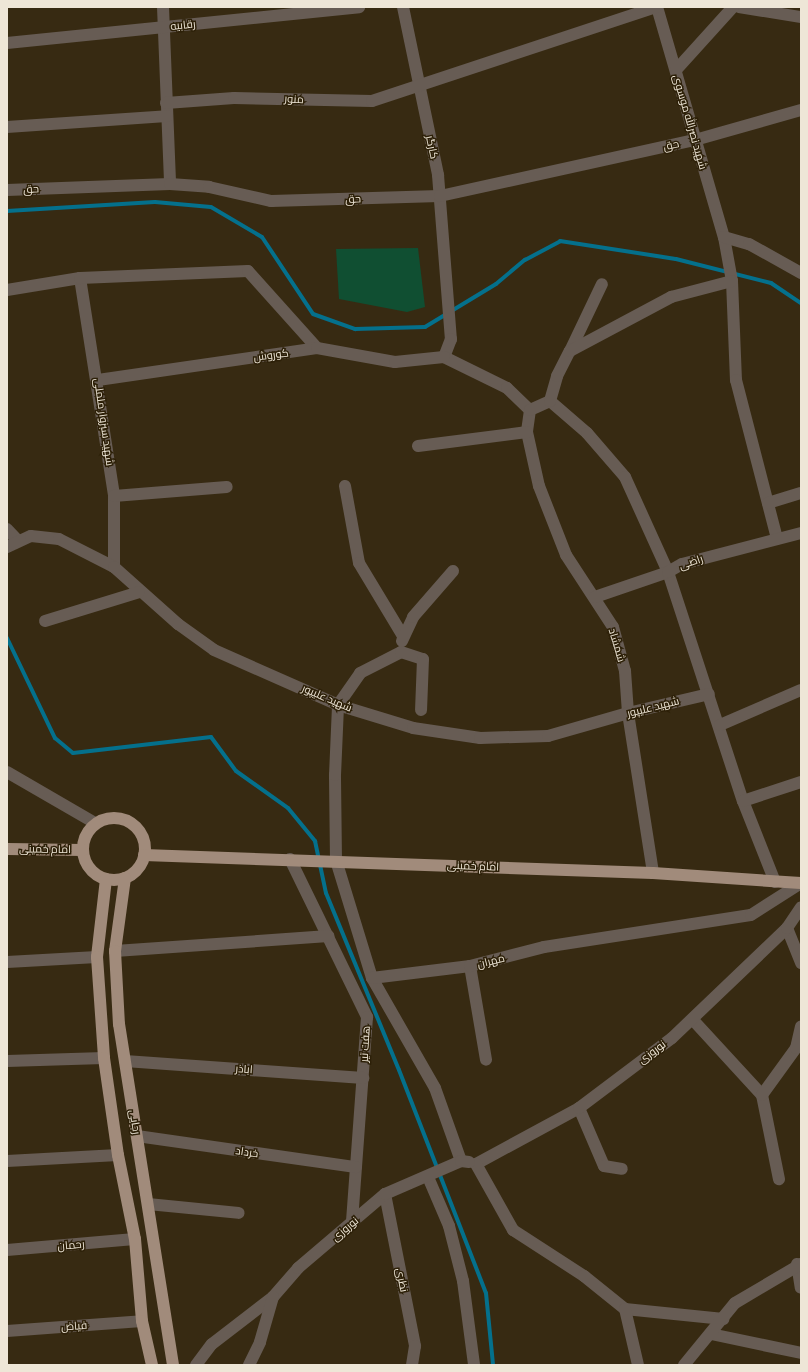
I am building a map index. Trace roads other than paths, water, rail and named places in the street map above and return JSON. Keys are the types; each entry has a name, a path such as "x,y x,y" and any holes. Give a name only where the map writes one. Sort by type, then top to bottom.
{"main road":[{"path":"116,818 135,826 145,845 144,855 140,865 125,878 106,879 90,868 83,850 88,831 96,824 116,818"},
{"name":"امام خمینی","path":"7,849 83,850"},
{"name":"امام خمینی","path":"144,855 290,859 309,861 333,860 653,873 801,883"},
{"name":"رجایی","path":"125,878 115,951 120,1024 172,1365"},
{"name":"رجایی","path":"106,879 97,957 104,1058 118,1154 135,1240 142,1321 152,1365"}],"street":[{"path":"163,7 170,184"},
{"name":"رقابیه","path":"7,43 359,7"},
{"name":"کارگر","path":"402,7 438,175 451,339 444,357"},
{"name":"منور","path":"166,103 234,98 372,101 419,84 657,7"},
{"name":"شهید نصرالله موسوی","path":"657,7 724,237 732,281"},
{"path":"676,70 733,7"},
{"path":"739,7 753,8 801,17"},
{"name":"حق","path":"7,190 170,184 210,188 271,201 440,196 695,140 801,110"},
{"path":"7,127 167,116"},
{"path":"724,237 749,244 801,273"},
{"path":"7,290 80,278 248,271 317,348"},
{"name":"شهید سبزوار ململی","path":"80,278 98,380 114,496 114,567"},
{"path":"570,351 670,297 732,281 736,380 777,539"},
{"path":"550,401 557,376 602,284"},
{"name":"کوروش","path":"98,380 317,348 395,362 444,357"},
{"path":"444,357 507,388 530,410 550,401"},
{"path":"550,401 587,433 625,478 668,572 595,596"},
{"name":"شمشاد","path":"530,410 527,432 539,486 566,556 595,596 613,627 625,671 628,713 653,873"},
{"path":"418,446 527,432"},
{"path":"345,486 359,562 403,636"},
{"path":"114,496 227,487"},
{"path":"768,504 801,493"},
{"path":"7,529 18,541"},
{"name":"راضی","path":"775,882 744,801 668,572 701,558 801,533"},
{"name":"شهید علیپور","path":"7,547 31,536 59,539 114,567 140,592 214,650 338,705 413,728 480,738 548,736 628,713 709,694"},
{"path":"401,652 403,636 413,617 453,571"},
{"path":"45,621 140,592"},
{"path":"421,710 423,659 401,652 360,673 338,705 333,860 372,978 435,1088 461,1161 476,1164 513,1230 584,1276 625,1309 723,1319"},
{"path":"720,725 801,690"},
{"path":"7,772 96,824"},
{"path":"744,801 801,782"},
{"name":"هفت تیر","path":"290,859 367,1017 352,1222"},
{"name":"مهران","path":"372,978 470,966 544,947 751,916 801,883"},
{"name":"نوروزی","path":"476,1164 579,1108 693,1020 787,928 801,907"},
{"path":"787,928 801,964"},
{"path":"115,951 328,936"},
{"path":"7,962 97,957"},
{"path":"470,966 486,1060"},
{"path":"693,1020 762,1095 779,1179"},
{"path":"762,1095 796,1048 801,1027"},
{"path":"7,1061 104,1058"},
{"name":"اباذر","path":"125,1061 363,1078"},
{"path":"579,1108 604,1166 622,1169"},
{"name":"خرداد","path":"137,1136 356,1167"},
{"path":"7,1161 118,1154"},
{"name":"نوروزی","path":"273,1297 298,1268 385,1194 428,1177 461,1161"},
{"path":"428,1177 449,1226 461,1273 474,1365"},
{"name":"نظری","path":"385,1194 415,1346 412,1365"},
{"path":"148,1204 239,1213"},
{"name":"رحمان","path":"7,1250 135,1240"},
{"path":"684,1365 735,1303 799,1264 801,1288"},
{"path":"196,1365 212,1344 273,1297"},
{"path":"248,1365 260,1342 273,1297"},
{"path":"625,1309 638,1365"},
{"name":"فیاض","path":"7,1331 142,1321"},
{"path":"711,1334 801,1352"}],"waterway":[{"path":"7,211 155,202 211,207 262,237 313,314 355,329 425,327 496,284 525,260 560,241 676,259 771,283 801,303"},
{"path":"7,638 55,738 73,753 211,737 236,771 288,808 315,841 326,893 399,1070 486,1293 493,1365"}]}
